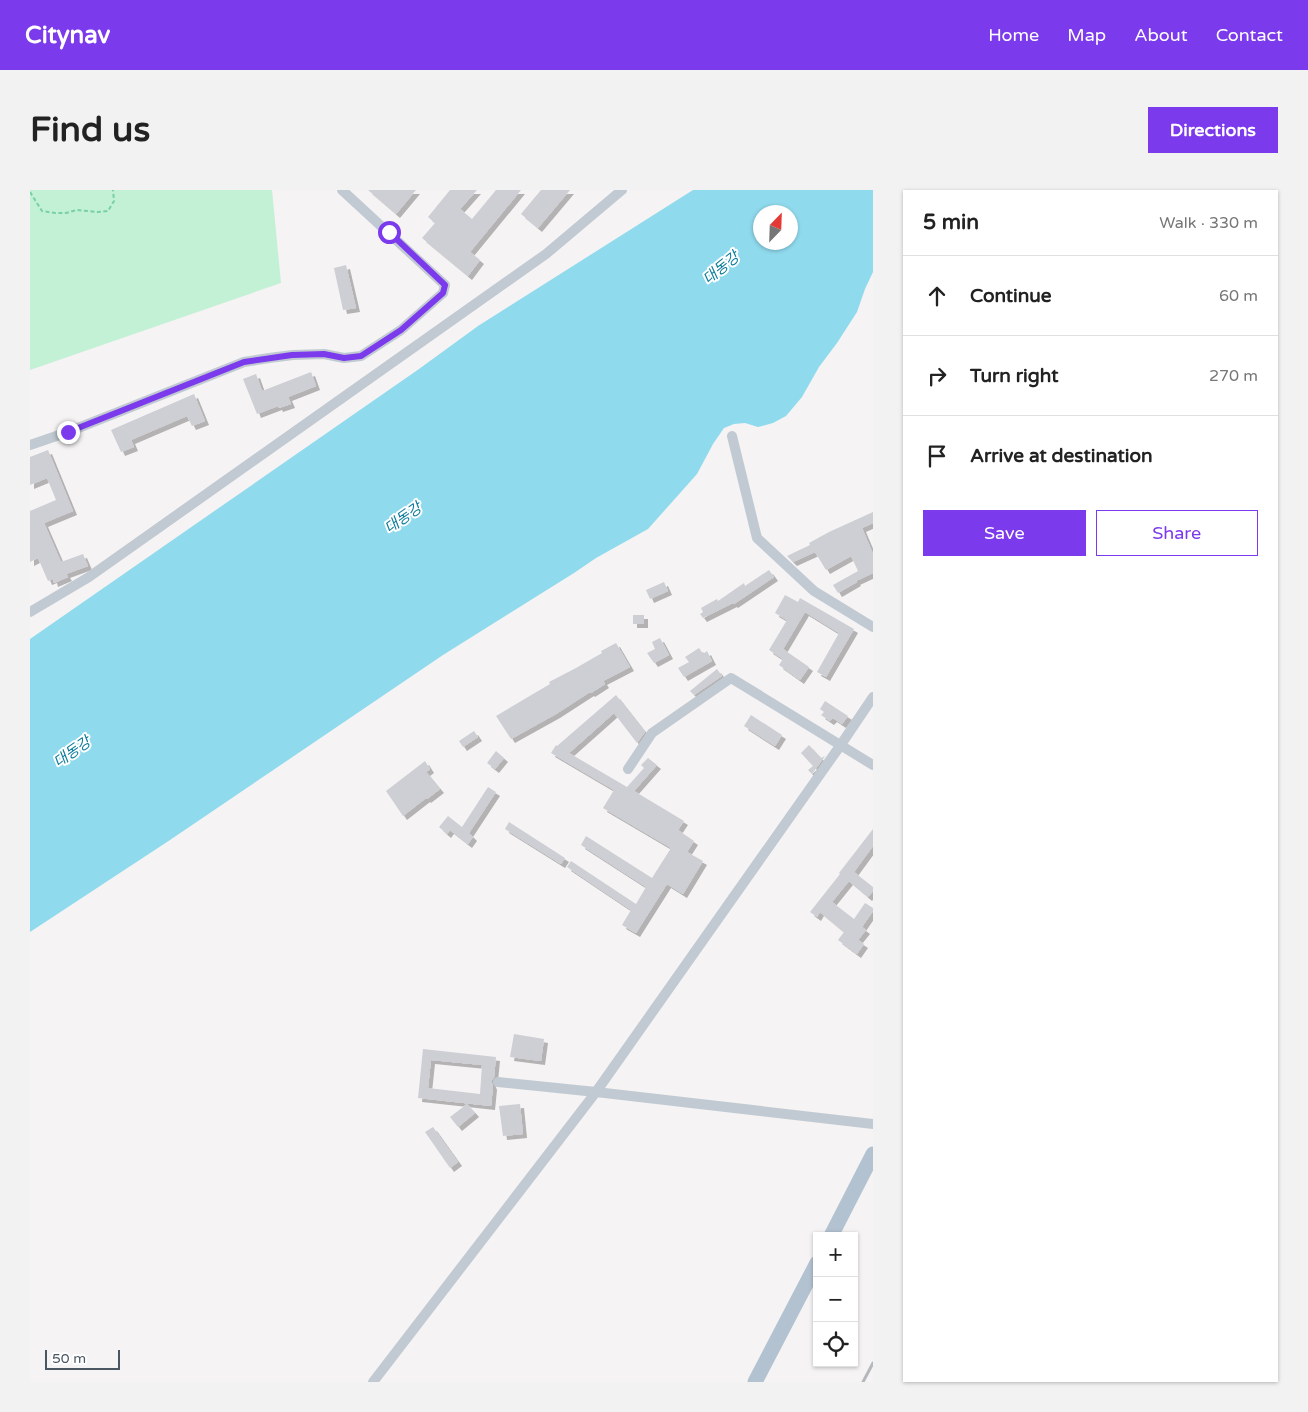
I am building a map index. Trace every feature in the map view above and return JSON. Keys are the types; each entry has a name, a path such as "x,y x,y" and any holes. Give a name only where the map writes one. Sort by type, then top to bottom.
{"main road":[{"path":"833,1232 873,1154"},
{"path":"755,1382 813,1270"}],"street":[{"path":"30,445 68,432 244,362 292,355 324,354 344,358 361,356 401,330 443,293 445,285 342,190"},
{"path":"30,612 89,577 546,254 622,190"},
{"path":"732,436 757,538 814,591 873,627"},
{"path":"628,769 652,734 731,678 873,765"},
{"path":"373,1382 596,1092 873,697"},
{"path":"498,1082 873,1124"}],"path":[{"path":"30,192 42,211 66,213 77,210 108,211 114,201 113,190"}],"green space":[{"path":"30,190 272,190 281,283 30,370"}],"water":[{"name":"대동강","path":"693,190 873,190 873,272 857,312 819,367 802,397 786,416 773,423 758,427 745,423 734,424 724,428 697,474 648,529 596,558 443,655 170,840 30,932 30,639 478,326"}],"building":[{"path":"368,190 416,190 396,214"},
{"path":"450,190 477,190 460,209 472,219 496,190 521,190 470,252 480,260 468,276 422,238 435,223 428,217"},
{"path":"541,190 570,190 538,228 521,214"},
{"path":"346,265 356,308 343,310 334,268"},
{"path":"311,372 316,386 288,397 291,404 279,408 278,406 257,414 243,379 256,374 262,391"},
{"path":"194,394 205,421 192,426 187,416 131,440 134,447 121,452 111,430"},
{"path":"48,450 73,511 44,523 61,562 83,554 88,566 66,574 68,577 54,583 53,579 48,581 38,558 30,562 30,511 56,500 47,478 30,485 30,457"},
{"path":"873,512 873,523 862,528 873,554 873,573 838,593 833,585 858,571 851,556 826,570 815,552 793,562 787,556 810,545 809,543 829,532"},
{"path":"769,570 774,577 734,604 703,618 700,614 703,612 701,608 717,599 718,601 744,583 745,586"},
{"path":"664,582 668,591 650,599 646,590"},
{"path":"785,595 798,602 800,598 854,629 826,677 817,672 839,633 805,612 783,649 809,667 800,680 779,665 783,659 769,650 787,620 775,613"},
{"path":"633,615 644,615 644,624 633,624"},
{"path":"660,638 669,655 654,663 647,653 655,649 652,642"},
{"path":"616,643 630,667 603,681 605,684 591,693 511,739 496,716 550,684 549,682 602,653 601,651"},
{"path":"699,648 703,654 707,651 712,661 684,677 678,668 689,662 685,657"},
{"path":"717,669 722,676 694,695 690,691"},
{"path":"616,695 645,732 637,743 614,713 569,753 627,787 644,768 641,765 648,758 657,765 634,791 684,821 678,830 694,841 687,852 703,861 683,894 667,884 636,933 622,925 631,910 567,867 571,861 636,904 646,887 581,845 586,836 652,878 671,848 603,808 614,790 551,753 556,745"},
{"path":"825,701 848,716 842,724 833,718 830,721 821,715 824,712 820,709"},
{"path":"751,715 782,735 775,746 744,726"},
{"path":"474,731 478,737 463,747 459,741"},
{"path":"809,745 821,758 825,756 812,774 808,770 813,766 801,753"},
{"path":"496,751 504,758 495,769 487,763"},
{"path":"425,761 430,769 426,772 440,789 403,816 386,791"},
{"path":"488,787 496,792 469,833 473,837 468,844 450,830 447,834 439,827 448,816 462,827"},
{"path":"509,822 565,858 561,864 505,829"},
{"path":"873,829 873,846 854,872 873,887 873,891 868,897 849,881 832,902 854,919 865,903 873,908 873,911 862,927 866,930 858,940 864,944 857,954 838,940 844,932 820,912 817,917 810,912"},
{"path":"514,1034 544,1039 541,1061 510,1057"},
{"path":"423,1049 496,1057 494,1077 491,1081 493,1086 491,1106 418,1098","holes":["431,1060 482,1065 480,1094 428,1088"]},
{"path":"467,1104 475,1113 458,1127 450,1117"},
{"path":"520,1104 523,1134 503,1136 499,1106"},
{"path":"433,1127 458,1162 450,1168 425,1132"}],"railway":[{"path":"863,1382 873,1363"}],"route":[{"path":"68,432 244,362 292,355 324,354 344,358 361,356 401,330 443,293 445,285 389,232"}]}
